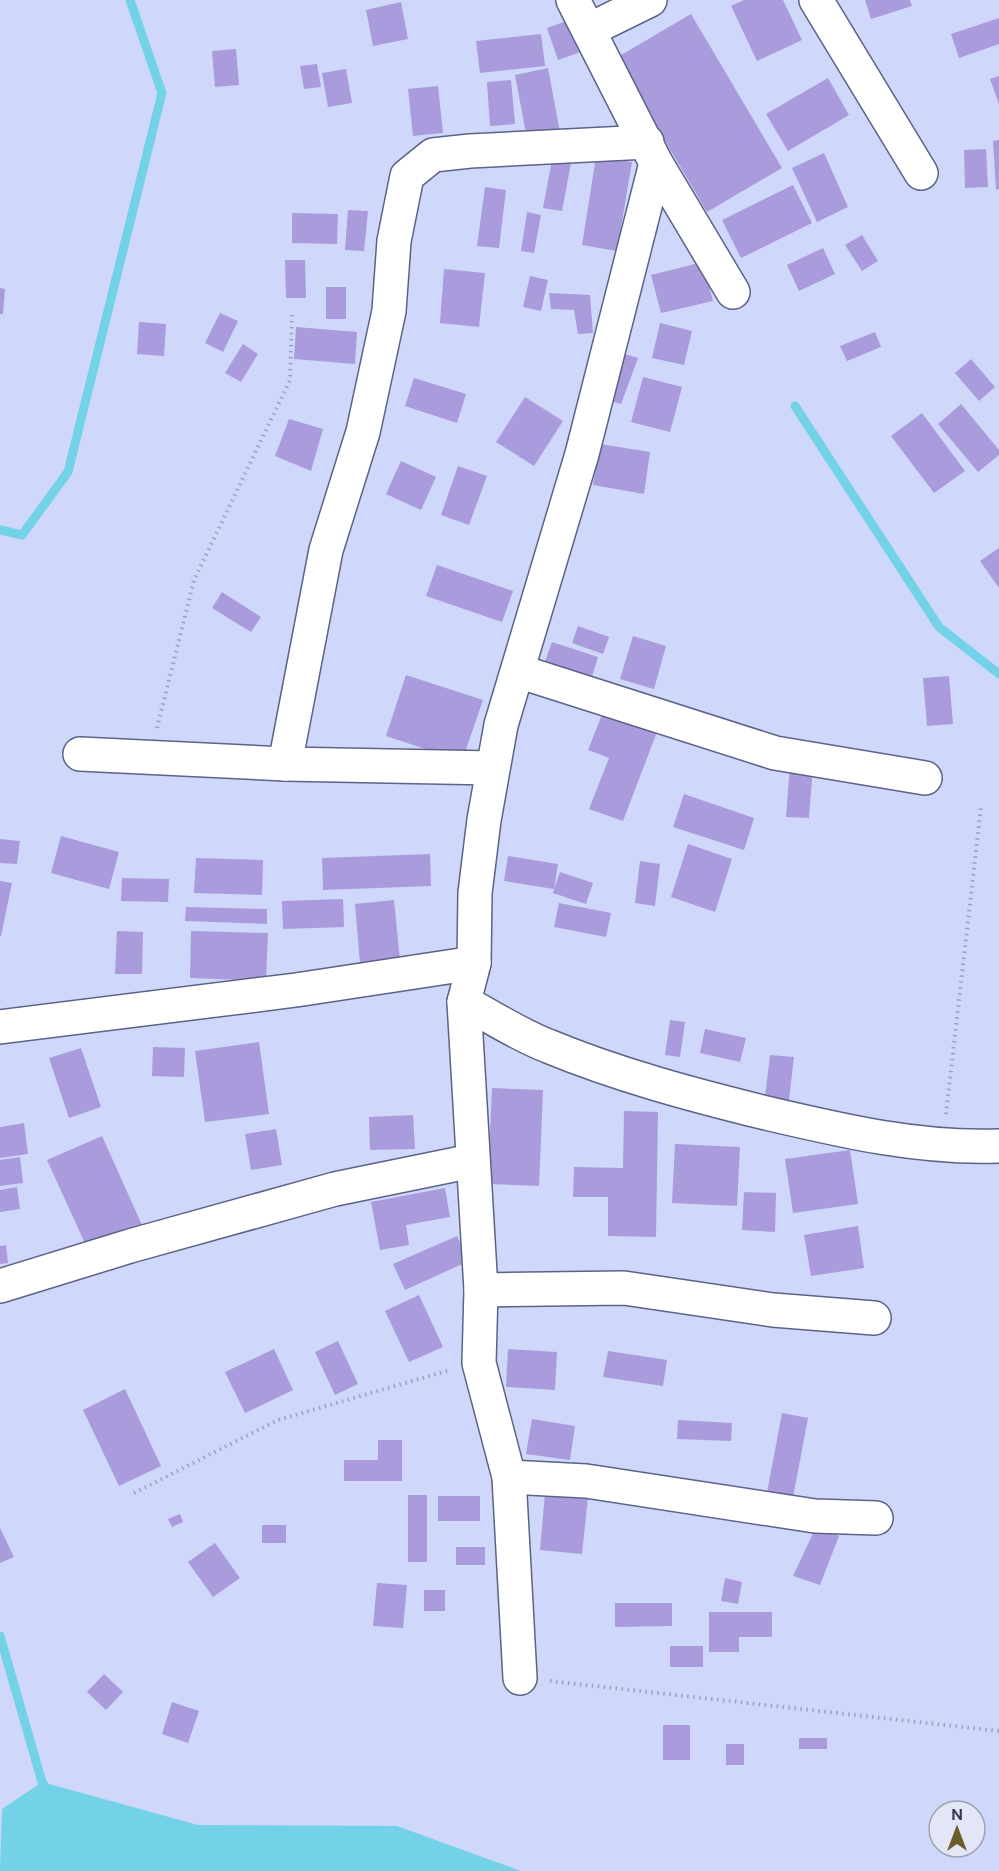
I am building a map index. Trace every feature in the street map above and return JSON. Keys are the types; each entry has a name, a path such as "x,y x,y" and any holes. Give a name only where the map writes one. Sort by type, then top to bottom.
{"street":[{"path":"573,0 652,152 733,291"},
{"path":"589,30 650,0"},
{"path":"816,0 921,172"},
{"path":"285,764 326,550 363,432 387,322 394,241 407,176 433,155 470,151 652,152"},
{"path":"520,1678 509,1477 480,1363 482,1290 472,1161 464,1002 474,963 476,893 501,725 582,454 652,152"},
{"path":"518,671 775,753 925,778"},
{"path":"80,754 285,764 493,768"},
{"path":"0,1028 296,990 474,963"},
{"path":"464,1002 547,1046 626,1074 711,1099 849,1133 942,1147 999,1146"},
{"path":"0,1286 130,1246 336,1189 472,1161"},
{"path":"482,1290 624,1288 772,1310 874,1318"},
{"path":"509,1477 586,1481 815,1516 876,1518"}],"path":[{"path":"149,758 194,580 290,381 292,315"},
{"path":"942,1147 981,807"},
{"path":"134,1493 278,1420 480,1363"},
{"path":"520,1678 999,1731"}],"shaded area":[{"path":"42,1782 198,1825 397,1826 521,1871 0,1871 2,1809"}],"building":[{"path":"744,0 783,0 802,40 757,61 731,6"},
{"path":"865,0 910,0 912,6 871,19"},
{"path":"401,2 408,39 373,46 366,10"},
{"path":"691,14 782,168 707,212 616,58"},
{"path":"578,17 589,49 558,60 547,28"},
{"path":"999,18 999,44 959,58 951,34"},
{"path":"541,34 545,66 480,73 476,41"},
{"path":"236,49 239,85 215,87 212,51"},
{"path":"317,64 321,87 304,89 300,66"},
{"path":"548,68 561,138 528,144 515,75"},
{"path":"346,69 352,103 328,107 322,73"},
{"path":"999,76 999,104 990,79"},
{"path":"828,78 849,115 788,151 766,114"},
{"path":"511,80 515,124 490,126 487,82"},
{"path":"438,86 443,133 413,136 408,89"},
{"path":"999,140 999,189 996,190 993,141"},
{"path":"986,149 988,187 965,188 964,150"},
{"path":"824,153 848,207 817,222 792,168"},
{"path":"596,157 632,162 617,251 582,245"},
{"path":"552,160 571,163 562,211 543,208"},
{"path":"793,185 812,223 741,258 722,220"},
{"path":"485,187 506,190 499,248 477,246"},
{"path":"348,210 368,211 364,251 345,250"},
{"path":"527,212 541,215 534,253 521,251"},
{"path":"292,213 338,214 337,244 292,243"},
{"path":"862,235 878,261 862,271 845,245"},
{"path":"823,248 835,274 799,291 787,265"},
{"path":"285,260 305,260 306,298 286,298"},
{"path":"703,262 713,301 661,313 651,275"},
{"path":"444,269 485,273 479,327 440,323"},
{"path":"530,276 548,280 541,311 523,307"},
{"path":"326,287 346,287 346,319 326,319"},
{"path":"0,288 5,289 3,314 0,314"},
{"path":"549,293 590,295 593,333 578,334 574,310 551,309"},
{"path":"220,313 238,321 223,352 205,343"},
{"path":"139,322 166,324 164,356 137,354"},
{"path":"660,323 692,331 684,365 652,358"},
{"path":"296,327 357,332 355,364 294,359"},
{"path":"875,332 881,347 847,361 840,346"},
{"path":"243,344 258,354 241,382 225,373"},
{"path":"618,352 638,358 621,404 602,398"},
{"path":"971,359 995,387 979,401 955,373"},
{"path":"643,377 682,387 670,432 631,422"},
{"path":"414,378 466,394 457,423 405,406"},
{"path":"525,397 563,421 534,466 496,442"},
{"path":"961,404 999,450 999,455 978,472 938,424"},
{"path":"922,413 965,471 934,493 891,436"},
{"path":"289,419 323,429 311,471 275,456"},
{"path":"600,444 650,452 644,494 593,485"},
{"path":"401,461 436,477 421,510 386,494"},
{"path":"458,466 487,476 469,525 441,515"},
{"path":"999,548 999,588 980,561"},
{"path":"437,565 513,591 502,622 426,596"},
{"path":"222,592 261,617 251,632 212,608"},
{"path":"578,626 609,637 603,654 572,643"},
{"path":"633,636 666,646 654,689 620,679"},
{"path":"552,642 598,657 591,680 544,664"},
{"path":"406,675 483,700 462,761 386,736"},
{"path":"949,676 953,724 927,726 923,678"},
{"path":"603,712 657,732 623,821 589,809 609,758 588,750"},
{"path":"790,764 813,766 809,818 786,817"},
{"path":"684,794 754,818 744,850 673,827"},
{"path":"61,836 119,852 109,889 51,873"},
{"path":"0,839 20,841 17,864 0,863"},
{"path":"688,844 732,859 715,912 671,897"},
{"path":"430,854 431,886 323,890 322,858"},
{"path":"508,856 558,864 554,889 504,881"},
{"path":"196,858 263,860 262,895 194,893"},
{"path":"640,861 660,864 655,906 635,903"},
{"path":"560,872 593,883 586,904 553,893"},
{"path":"122,878 169,879 168,902 121,901"},
{"path":"0,881 12,883 1,936 0,936"},
{"path":"343,899 344,927 283,929 282,901"},
{"path":"394,900 401,971 361,975 355,904"},
{"path":"559,903 611,913 606,937 554,927"},
{"path":"186,907 267,909 267,924 185,921"},
{"path":"117,931 143,932 142,974 115,974"},
{"path":"191,931 268,933 266,981 190,978"},
{"path":"670,1020 685,1022 680,1057 665,1055"},
{"path":"705,1029 746,1038 740,1062 700,1053"},
{"path":"259,1042 269,1114 205,1122 195,1051"},
{"path":"153,1047 185,1048 184,1077 152,1076"},
{"path":"81,1048 101,1107 69,1118 49,1058"},
{"path":"770,1055 794,1057 788,1108 764,1105"},
{"path":"492,1088 543,1090 539,1186 488,1184"},
{"path":"624,1111 658,1112 656,1237 608,1236 608,1197 573,1197 574,1167 623,1168"},
{"path":"413,1115 415,1149 370,1150 369,1117"},
{"path":"24,1123 28,1154 0,1158 0,1127"},
{"path":"276,1129 282,1165 251,1170 245,1134"},
{"path":"102,1136 142,1225 88,1250 47,1160"},
{"path":"675,1144 740,1147 737,1206 672,1203"},
{"path":"850,1150 858,1204 793,1213 785,1159"},
{"path":"20,1157 23,1183 0,1186 0,1160"},
{"path":"17,1187 20,1209 0,1212 0,1190"},
{"path":"445,1188 450,1217 406,1225 409,1245 380,1250 371,1202"},
{"path":"744,1192 776,1193 775,1232 742,1230"},
{"path":"858,1226 864,1268 811,1276 804,1235"},
{"path":"457,1236 469,1261 405,1290 393,1264"},
{"path":"6,1245 8,1263 0,1264 0,1246"},
{"path":"419,1295 443,1347 409,1362 385,1311"},
{"path":"338,1341 358,1384 335,1395 315,1352"},
{"path":"274,1349 293,1390 245,1413 225,1372"},
{"path":"508,1349 557,1352 555,1390 506,1387"},
{"path":"608,1351 667,1360 663,1386 603,1377"},
{"path":"125,1389 161,1466 119,1486 83,1410"},
{"path":"782,1413 808,1418 792,1503 766,1498"},
{"path":"532,1419 575,1426 570,1460 526,1454"},
{"path":"678,1420 732,1423 731,1441 677,1439"},
{"path":"378,1440 402,1440 402,1481 344,1481 344,1460 378,1460"},
{"path":"545,1493 588,1497 582,1554 540,1550"},
{"path":"408,1495 427,1495 427,1562 408,1562"},
{"path":"438,1496 480,1496 480,1521 438,1521"},
{"path":"180,1514 183,1522 172,1527 168,1519"},
{"path":"262,1525 286,1525 286,1543 262,1543"},
{"path":"816,1527 839,1536 820,1585 793,1576"},
{"path":"0,1528 14,1557 0,1563"},
{"path":"215,1543 240,1578 213,1597 188,1562"},
{"path":"456,1547 485,1547 485,1565 456,1565"},
{"path":"725,1578 742,1582 738,1604 721,1601"},
{"path":"377,1583 407,1585 403,1628 373,1626"},
{"path":"424,1590 445,1590 445,1611 424,1611"},
{"path":"615,1603 672,1603 672,1626 615,1627"},
{"path":"709,1612 772,1612 772,1637 739,1637 739,1652 709,1652"},
{"path":"670,1646 703,1646 703,1667 670,1667"},
{"path":"104,1674 123,1692 106,1710 87,1692"},
{"path":"172,1702 199,1711 188,1743 162,1734"},
{"path":"663,1725 690,1725 690,1760 663,1760"},
{"path":"799,1738 827,1738 827,1749 799,1749"},
{"path":"726,1744 744,1744 744,1765 726,1765"}],"waterway":[{"path":"0,530 22,535 68,472 162,93 130,0"},
{"path":"795,406 939,627 999,674"},
{"path":"0,1636 42,1782 48,1791"}]}
